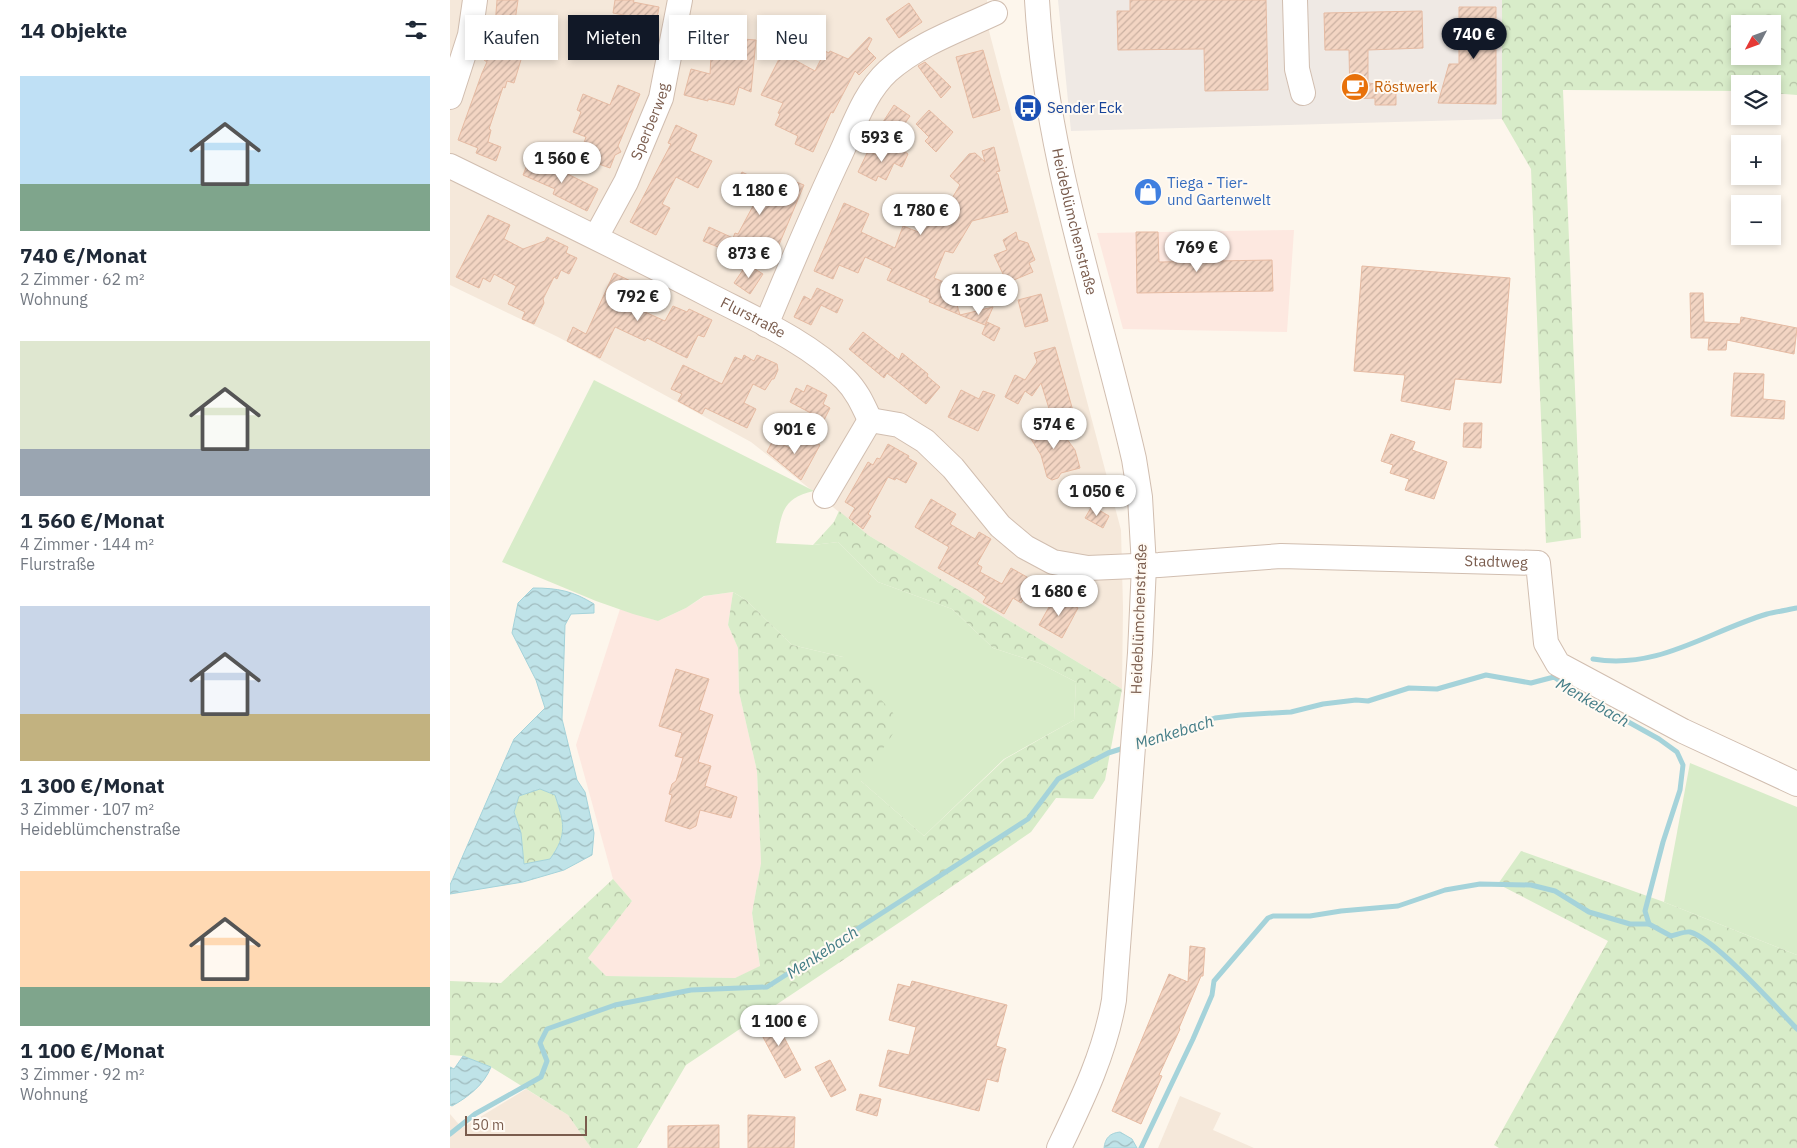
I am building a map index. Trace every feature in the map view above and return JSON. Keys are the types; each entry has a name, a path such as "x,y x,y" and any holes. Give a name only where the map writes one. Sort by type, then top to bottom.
{"street":[{"path":"450,97 470,35 475,0"},
{"name":"Sperberweg","path":"596,237 626,182 661,98 680,0"},
{"name":"Heideblümchenstraße","path":"1038,0 1041,47 1058,159 1134,459 1140,498 1144,566 1114,1000 1104,1042 1095,1068 1059,1148"},
{"path":"1295,0 1297,69 1303,93"},
{"path":"766,325 796,253 867,97 887,72 907,56 930,43 995,14"},
{"name":"Flurstraße","path":"450,166 596,237 766,325 816,354 845,379 859,396 870,420"},
{"path":"825,496 870,420 899,425 925,441 953,468 1000,526 1025,547 1053,562 1088,568 1144,566"},
{"name":"Stadtweg","path":"1144,566 1281,556 1538,563 1546,642 1558,664 1682,731 1797,784"}],"shaded area":[{"path":"450,0 987,0 989,31 1121,530 1123,607 1122,689 868,535 751,442 558,337 450,285"},
{"path":"1058,0 1502,0 1502,119 1071,131"},
{"path":"1294,230 1287,332 1123,329 1097,233"},
{"path":"733,592 728,625 738,648 739,692 757,771 761,863 752,913 760,967 735,978 606,976 588,958 632,901 613,879 576,745 620,609 658,621 686,608 705,596"},
{"path":"526,1089 568,1115 591,1148 450,1148 450,1114 462,1128"},
{"path":"1180,1096 1221,1113 1213,1130 1254,1148 1158,1148"}],"green space":[{"path":"1502,0 1797,0 1797,95 1781,94 1781,75 1731,75 1731,91 1563,90 1581,538 1546,543 1531,169 1502,119"},
{"path":"594,380 814,491 803,494 789,503 782,516 776,543 813,545 838,542 878,582 952,609 993,648 1039,663 1076,682 1074,720 1004,759 924,836 861,781 843,657 792,645 746,600 733,592 704,596 686,608 658,621 596,601 502,562"},
{"path":"839,511 868,535 1122,689 1105,780 1093,799 1056,798 1031,832 686,1065 637,1148 591,1148 568,1115 491,1067 463,1056 450,1055 450,981 501,983 613,879 632,901 588,958 606,976 735,978 760,966 752,913 761,863 757,771 739,692 738,648 728,625 733,592 746,600 792,645 843,657 901,722 861,781 924,836 1005,759 1074,720 1076,682 1039,663 993,648 952,609 878,582 838,542 813,545 834,522"},
{"path":"1690,763 1797,807 1797,955 1664,902"},
{"path":"540,789 555,795 561,813 562,835 550,859 524,864 521,833 514,812 519,796"},
{"path":"1521,851 1664,902 1797,955 1797,1148 1499,1148 1494,1145 1608,941 1498,884"}],"water":[{"path":"533,588 565,591 594,604 594,613 571,614 565,625 562,719 577,780 585,792 594,833 592,855 564,870 523,882 450,894 450,885 514,739 545,708 536,680 512,633 518,603","holes":["540,789 555,795 561,813 563,828 560,842 550,859 524,864 521,833 514,812 519,796"]},
{"path":"463,1056 491,1067 475,1090 452,1106 450,1105 450,1067 454,1069"},
{"path":"1120,1132 1132,1139 1137,1148 1104,1148 1109,1137"}],"building":[{"path":"497,0 518,0 516,15 496,15"},
{"path":"615,0 634,0 633,2 659,7 658,15 624,15 613,13"},
{"path":"1130,0 1266,0 1268,90 1205,91 1204,49 1118,50 1117,11 1130,11"},
{"path":"909,3 922,22 899,38 886,19"},
{"path":"1459,7 1496,7 1496,104 1438,103 1449,64 1459,64"},
{"path":"1422,11 1423,48 1368,50 1368,83 1383,85 1383,88 1396,87 1396,105 1375,105 1375,98 1350,99 1349,50 1325,50 1324,13"},
{"path":"869,37 872,39 867,49 876,58 859,75 855,71 833,113 831,112 813,152 795,144 798,136 775,125 783,103 761,95 778,60 795,60 815,71 820,60 826,60 826,52 829,53 830,51 848,59"},
{"path":"747,39 756,40 751,92 739,87 734,105 684,95 691,69 710,74 711,60 747,60"},
{"path":"983,50 1000,110 973,118 956,57"},
{"path":"484,60 521,60 514,83 507,81 505,88 503,87 489,129 491,130 488,142 501,147 496,161 476,153 478,148 458,140 487,62"},
{"path":"925,62 951,87 941,98 918,66"},
{"path":"618,85 640,94 618,146 621,152 615,155 610,168 579,157 586,137 573,132 581,112 577,110 583,94 610,105"},
{"path":"894,105 910,116 897,135 881,125"},
{"path":"929,110 953,132 936,152 925,141 929,137 916,124"},
{"path":"676,125 697,135 690,151 712,161 698,188 676,177 662,204 670,208 656,235 630,222 671,144 668,143"},
{"path":"892,143 908,154 902,167 894,163 886,180 878,176 876,181 858,172 868,151 879,156 880,153 886,156"},
{"path":"994,147 1000,171 996,172 1008,212 972,221 953,253 945,251 934,278 944,282 942,286 950,285 976,296 957,305 960,315 929,302 930,299 887,280 892,269 865,257 858,273 839,265 833,279 814,271 844,203 869,214 861,232 895,248 903,226 921,233 926,220 936,225 960,185 950,176 969,154 975,153 985,162 982,151"},
{"path":"533,157 598,189 587,211 553,194 555,189 523,175 529,160 531,161"},
{"path":"742,172 780,191 786,178 804,185 778,247 757,238 744,261 723,249 703,241 709,227 733,238 735,233 738,234 754,204 741,197 742,187 736,184"},
{"path":"488,215 510,225 504,239 523,249 545,241 547,237 568,247 566,253 577,258 569,274 561,270 557,279 554,277 543,299 544,303 534,324 522,319 525,312 508,304 516,286 494,274 490,282 483,278 479,288 456,277"},
{"path":"1016,232 1018,240 1028,243 1035,260 1029,263 1033,272 978,295 976,281 1004,276 994,255 1007,250 1003,240"},
{"path":"1136,232 1158,232 1159,262 1272,260 1273,291 1137,293"},
{"path":"747,264 763,274 750,294 734,283"},
{"path":"1362,266 1510,278 1501,383 1455,379 1450,410 1401,401 1405,375 1354,371"},
{"path":"614,273 641,286 637,293 642,295 636,308 665,321 673,306 687,312 689,309 712,320 704,337 698,335 687,358 647,338 645,341 615,327 600,358 567,341 573,327 586,334"},
{"path":"817,288 843,300 837,313 821,305 811,325 794,317 804,296 811,300"},
{"path":"1690,293 1703,293 1704,322 1740,324 1741,317 1797,328 1794,354 1727,340 1726,350 1708,350 1709,338 1691,338"},
{"path":"1041,294 1048,321 1025,327 1018,300"},
{"path":"993,307 985,325 960,315"},
{"path":"987,322 1000,328 994,341 982,334"},
{"path":"863,332 899,360 902,353 928,374 927,376 940,387 926,404 887,373 884,378 849,349"},
{"path":"1055,347 1073,411 1052,418 1041,383 1032,396 1025,391 1018,404 1005,397 1015,375 1025,380 1037,362 1034,353"},
{"path":"744,355 754,361 757,355 777,364 778,370 774,379 772,379 765,390 753,384 744,403 756,409 747,428 705,408 702,414 678,401 682,394 671,389 683,365 722,384 735,357 742,360"},
{"path":"1734,373 1764,374 1763,399 1785,401 1784,419 1731,416"},
{"path":"807,385 827,395 823,404 830,408 824,420 790,402 796,388 804,392"},
{"path":"961,390 979,399 983,391 995,395 978,431 948,417"},
{"path":"1052,419 1075,450 1080,468 1061,473 1058,478 1052,480 1047,477 1041,455 1028,434"},
{"path":"1464,423 1482,423 1481,448 1463,447"},
{"path":"800,434 820,445 801,480 767,452 773,440 792,449"},
{"path":"1391,434 1415,442 1412,450 1447,462 1434,499 1405,490 1409,479 1390,473 1393,465 1381,461"},
{"path":"888,444 917,463 906,483 896,478 895,480 888,477 868,514 871,516 863,529 849,518 855,508 845,502 868,462 873,465 877,458 880,459"},
{"path":"931,499 956,514 950,524 975,539 979,532 991,539 977,564 982,567 980,572 1002,584 1011,568 1034,581 1021,603 1013,598 1004,614 983,602 986,597 977,590 938,568 949,547 915,527"},
{"path":"1092,506 1109,516 1103,528 1085,518"},
{"path":"1055,596 1078,608 1062,638 1039,625"},
{"path":"676,669 709,679 699,710 713,715 698,762 711,766 705,786 737,797 731,818 700,810 696,826 690,829 665,821 672,795 669,794 672,784 676,781 683,758 675,756 682,733 659,726"},
{"path":"1190,946 1205,948 1203,976 1201,976 1159,1075 1162,1076 1141,1124 1112,1111 1169,974 1188,982"},
{"path":"912,981 1007,1005 996,1046 1006,1049 998,1082 987,1079 979,1111 879,1086 888,1050 909,1055 916,1027 889,1020 898,984 910,987"},
{"path":"773,1016 801,1070 785,1078 757,1026"},
{"path":"830,1060 846,1090 831,1097 815,1067"},
{"path":"860,1094 881,1099 877,1116 856,1110"},
{"path":"748,1115 795,1117 794,1148 748,1148"},
{"path":"719,1125 719,1148 668,1148 668,1126"}],"waterway":[{"path":"1593,659 1617,661 1661,654 1767,614 1797,608"},
{"name":"Menkebach","path":"1140,743 1215,718 1291,712 1323,704 1356,700 1368,701 1409,688 1437,689 1486,675 1531,683 1554,677 1578,694 1659,739 1677,752 1683,765 1680,790 1663,842 1645,911 1649,924 1671,936 1690,932 1701,937 1745,975 1797,1029"},
{"name":"Menkebach","path":"450,1134 475,1114 541,1077 547,1061 540,1043 547,1029 615,1005 691,990 767,987 1028,819 1058,779 1108,753 1127,747"},
{"path":"1141,1148 1193,1039 1212,995 1214,981 1268,918 1273,916 1310,916 1398,906 1445,890 1480,884 1531,885 1555,891 1589,912 1630,924 1649,924"}],"place":[{"name":"Röstwerk","path":"1355,87"},
{"name":"Sender Eck","path":"1028,108"},
{"name":"Tiega - Tier- und Gartenwelt","path":"1148,192"}]}
